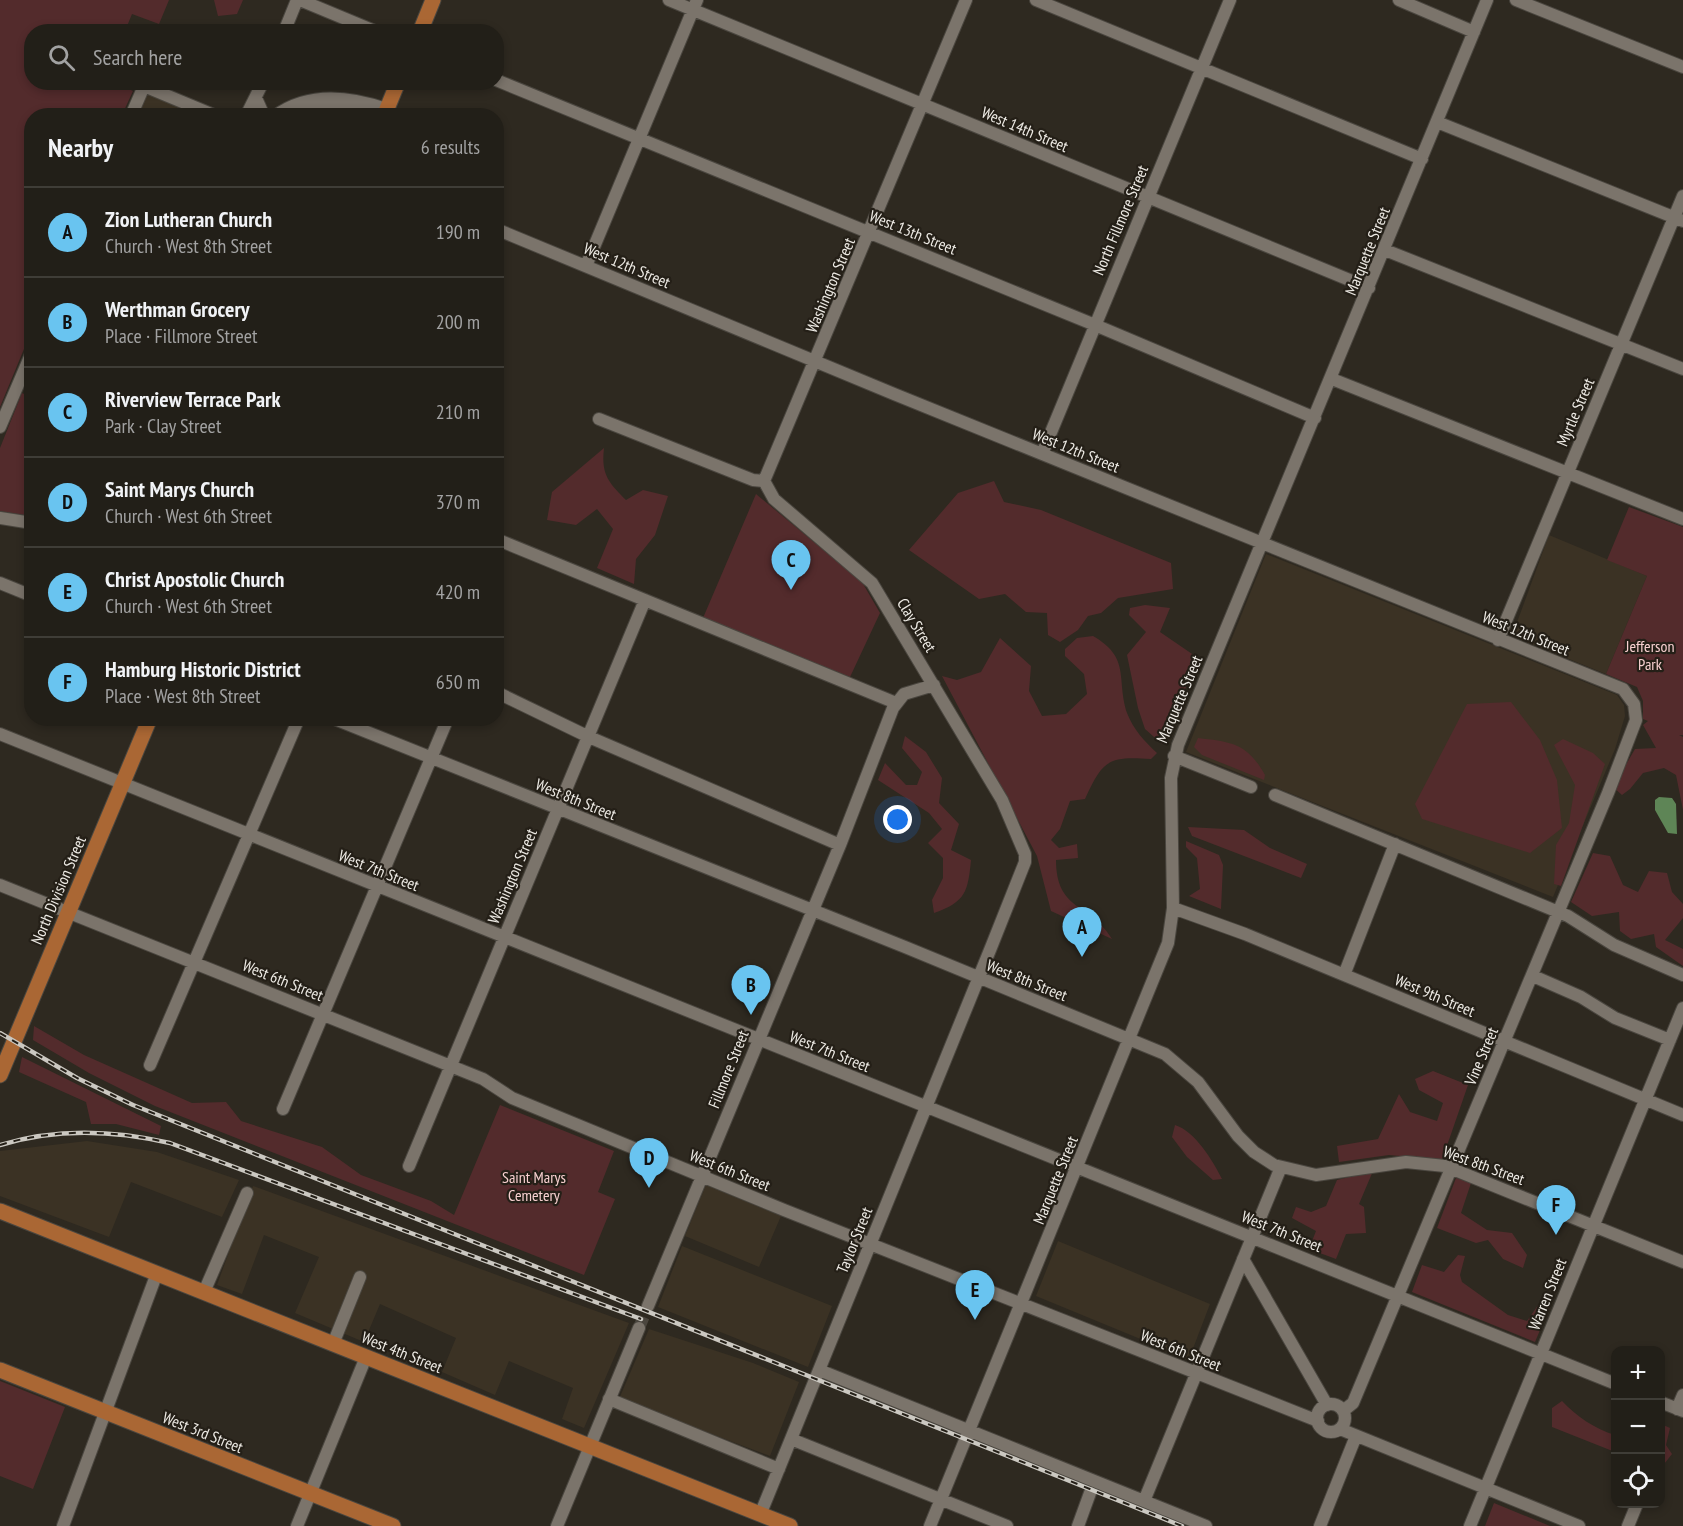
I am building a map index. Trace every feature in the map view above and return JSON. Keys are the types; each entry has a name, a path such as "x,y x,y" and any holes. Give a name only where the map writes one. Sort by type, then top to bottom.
{"main road":[{"path":"423,24 433,0"},
{"path":"384,108 394,90"},
{"name":"North Division Street","path":"0,1075 4,1056 147,726"},
{"name":"West 4th Street","path":"0,1211 790,1526"},
{"name":"West 3rd Street","path":"0,1370 393,1526"}],"street":[{"path":"288,24 298,0 357,24"},
{"name":"West 14th Street","path":"669,0 695,5 922,104 1370,288"},
{"name":"Washington Street","path":"765,481 966,0"},
{"path":"1036,0 1422,159"},
{"name":"North Fillmore Street","path":"1042,454 1230,0"},
{"path":"1399,0 1474,32"},
{"name":"Marquette Street","path":"930,1526 1023,1304 1168,944 1173,908 1171,789 1174,756 1370,288 1487,0"},
{"path":"1516,0 1683,67"},
{"path":"586,266 695,5"},
{"name":"West 13th Street","path":"504,83 870,232 1315,418"},
{"path":"134,108 142,90"},
{"path":"154,90 197,108"},
{"path":"250,108 260,90"},
{"path":"292,108 306,101 336,97 369,103 375,108"},
{"path":"256,98 260,108"},
{"path":"316,108 349,108"},
{"path":"1437,122 1679,219"},
{"name":"Myrtle Street","path":"1498,640 1621,344 1679,219 1683,196"},
{"name":"West 12th Street","path":"504,231 1262,544 1623,689 1635,708"},
{"path":"1385,250 1683,369"},
{"path":"0,427 24,371"},
{"path":"1332,379 1683,519"},
{"path":"599,419 753,480 765,481"},
{"name":"Clay Street","path":"765,481 774,499 872,583 1002,800 1025,854 1025,862 979,978"},
{"path":"0,518 24,522"},
{"path":"504,542 896,703"},
{"path":"0,584 24,593"},
{"name":"Washington Street","path":"409,1166 645,600"},
{"path":"504,696 589,737 840,844 896,703 904,694 934,685"},
{"name":"Vine Street","path":"1343,1411 1353,1403 1533,976 1636,720 1635,708"},
{"path":"150,1065 296,726"},
{"name":"West 8th Street","path":"351,726 813,910 1165,1054 1198,1082 1238,1136 1254,1152 1281,1167 1316,1175 1406,1162 1451,1168 1683,1262"},
{"path":"283,1109 445,726"},
{"name":"West 7th Street","path":"0,734 249,836 1399,1294 1611,1381"},
{"path":"1174,756 1251,787"},
{"path":"1275,795 1559,912 1614,945 1683,975"},
{"name":"Fillmore Street","path":"648,1306 840,844"},
{"path":"1344,975 1395,844"},
{"name":"West 6th Street","path":"0,885 483,1079 513,1098 703,1176 1195,1374 1318,1421"},
{"name":"West 9th Street","path":"1173,908 1344,975 1683,1115"},
{"path":"1533,976 1581,997 1615,1018 1670,1040"},
{"name":"Taylor Street","path":"760,1515 979,978"},
{"name":"Warren Street","path":"1470,1526 1683,1008"},
{"path":"1144,1501 1281,1167"},
{"path":"204,1292 247,1192"},
{"path":"1242,1259 1327,1405"},
{"path":"63,1526 157,1273"},
{"path":"333,1344 360,1277"},
{"path":"557,1526 639,1328"},
{"path":"297,1526 366,1357"},
{"path":"819,1370 1206,1526"},
{"path":"1665,1404 1680,1410 1683,1395"},
{"path":"609,1399 779,1469"},
{"path":"1340,1429 1345,1420 1343,1411 1336,1405 1327,1405 1320,1410 1318,1421 1321,1427 1329,1432 1340,1429 1579,1526"},
{"path":"1320,1526 1356,1436"},
{"path":"791,1439 1007,1526"},
{"path":"1078,1526 1090,1493"},
{"path":"1628,1526 1635,1508"}],"shaded area":[{"path":"145,93 180,108 139,108"},
{"path":"1549,535 1647,576 1606,674 1512,636"},
{"path":"1266,554 1617,695 1624,705 1625,716 1615,749 1553,897 1186,752"},
{"path":"1659,797 1672,798 1676,804 1677,834 1668,833 1655,810 1655,800"},
{"path":"87,1141 157,1152 239,1180 222,1217 131,1182 109,1237 0,1196 0,1151"},
{"path":"706,1185 781,1216 759,1267 685,1236"},
{"path":"253,1186 629,1323 584,1428 562,1419 573,1388 509,1361 495,1395 442,1372 456,1338 380,1304 364,1342 295,1313 319,1257 264,1235 242,1294 217,1285"},
{"path":"1058,1241 1210,1304 1189,1359 1036,1296"},
{"path":"682,1246 832,1306 808,1367 658,1307"},
{"path":"649,1329 753,1363 799,1382 770,1456 619,1399"}],"green space":[{"path":"0,0 169,0 159,24 132,14 128,24 24,24 24,90 133,91 125,108 24,108 24,349 0,407"},
{"path":"214,0 243,0 237,14 218,16"},
{"path":"22,393 24,394 24,515 0,511 0,448"},
{"path":"604,448 603,457 607,477 626,500 643,490 668,496 655,535 636,559 634,584 597,568 613,529 597,509 576,525 547,520 552,492"},
{"path":"994,481 1004,502 1041,510 1171,563 1173,589 1118,598 1101,613 1088,616 1078,630 1060,642 1048,635 1047,613 1026,612 1005,594 979,599 909,550 958,493"},
{"path":"756,494 862,582 880,613 850,677 703,618"},
{"name":"Jefferson Park","path":"1629,507 1683,527 1683,735 1679,735 1683,737 1683,810 1676,775 1664,768 1643,773 1622,795 1613,787 1635,749 1656,748 1643,725 1648,721 1643,719 1643,701 1637,687 1606,674 1647,576 1607,560"},
{"path":"1145,605 1170,608 1160,632 1198,658 1162,744 1145,729 1138,708 1127,655 1146,632 1129,615 1130,608"},
{"path":"1093,636 1113,652 1118,661 1127,713 1140,735 1157,753 1151,759 1125,758 1102,768 1085,799 1070,801 1060,829 1051,840 1059,848 1077,844 1078,858 1056,860 1062,889 1076,906 1104,927 1112,939 1051,911 1037,856 942,676 957,680 981,672 1000,638 1031,666 1029,691 1042,716 1066,714 1087,694 1084,674 1065,656 1065,649 1077,638"},
{"path":"1511,702 1540,740 1557,780 1562,828 1530,853 1422,819 1415,804 1467,704"},
{"path":"905,736 926,752 942,778 939,803 959,824 951,850 971,860 966,887 959,900 934,913 932,900 943,878 943,858 928,843 942,829 929,813 878,780 885,763 906,785 917,785 922,772 902,748"},
{"path":"1198,738 1229,743 1245,750 1265,775 1264,780 1202,755 1194,747"},
{"path":"1563,739 1593,753 1605,764 1561,886 1554,884 1556,845 1569,823 1575,785 1554,745"},
{"path":"1188,827 1244,830 1270,848 1307,864 1301,878 1192,836"},
{"path":"1186,841 1219,855 1223,865 1221,909 1189,896 1200,889 1197,858 1186,847"},
{"path":"1593,853 1610,856 1623,885 1638,892 1649,871 1667,873 1672,892 1683,904 1683,918 1665,940 1683,949 1683,966 1656,947 1654,934 1631,939 1620,931 1619,912 1592,916 1571,902"},
{"name":"Saint Marys Cemetery","path":"34,1026 84,1055 192,1103 226,1102 241,1121 322,1147 361,1175 431,1201 454,1215 500,1105 614,1151 598,1192 615,1199 584,1275 155,1106 89,1073 33,1040"},
{"path":"22,1057 161,1126 159,1135 116,1124 91,1124 86,1102 19,1072"},
{"path":"1433,1071 1468,1085 1442,1160 1389,1155 1339,1162 1337,1146 1378,1139 1399,1094 1410,1112 1437,1121 1443,1103 1419,1090 1415,1079"},
{"path":"1175,1125 1190,1133 1222,1179 1213,1180 1187,1157 1172,1137"},
{"path":"1373,1171 1359,1204 1364,1207 1366,1233 1346,1234 1336,1259 1309,1249 1316,1231 1292,1218 1296,1207 1311,1212 1326,1206 1337,1180"},
{"path":"1456,1178 1471,1183 1461,1213 1487,1230 1512,1233 1527,1255 1523,1268 1503,1259 1488,1240 1476,1243 1437,1228"},
{"path":"1458,1255 1465,1256 1460,1275 1462,1282 1508,1315 1527,1321 1541,1301 1551,1304 1535,1342 1412,1292 1422,1265 1444,1272"},
{"path":"0,1381 65,1407 33,1489 0,1476"},
{"path":"1562,1401 1586,1421 1611,1433 1611,1450 1552,1427 1552,1408"},
{"path":"1665,1426 1670,1428 1666,1445 1672,1454 1665,1463"},
{"path":"1494,1503 1550,1526 1485,1526"}],"tunnel":[{"path":"639,1328 648,1306"}],"railway":[{"path":"0,1033 77,1078 133,1105 1182,1526"},
{"path":"0,1145 63,1133 128,1135 170,1143 641,1319"}],"place":[{"name":"Riverview Terrace Park","path":"791,590"},
{"name":"Zion Lutheran Church","path":"1082,957"},
{"name":"Werthman Grocery","path":"751,1015"},
{"name":"Saint Marys Church","path":"649,1188"},
{"name":"Hamburg Historic District","path":"1556,1235"},
{"name":"Christ Apostolic Church","path":"975,1320"}]}
